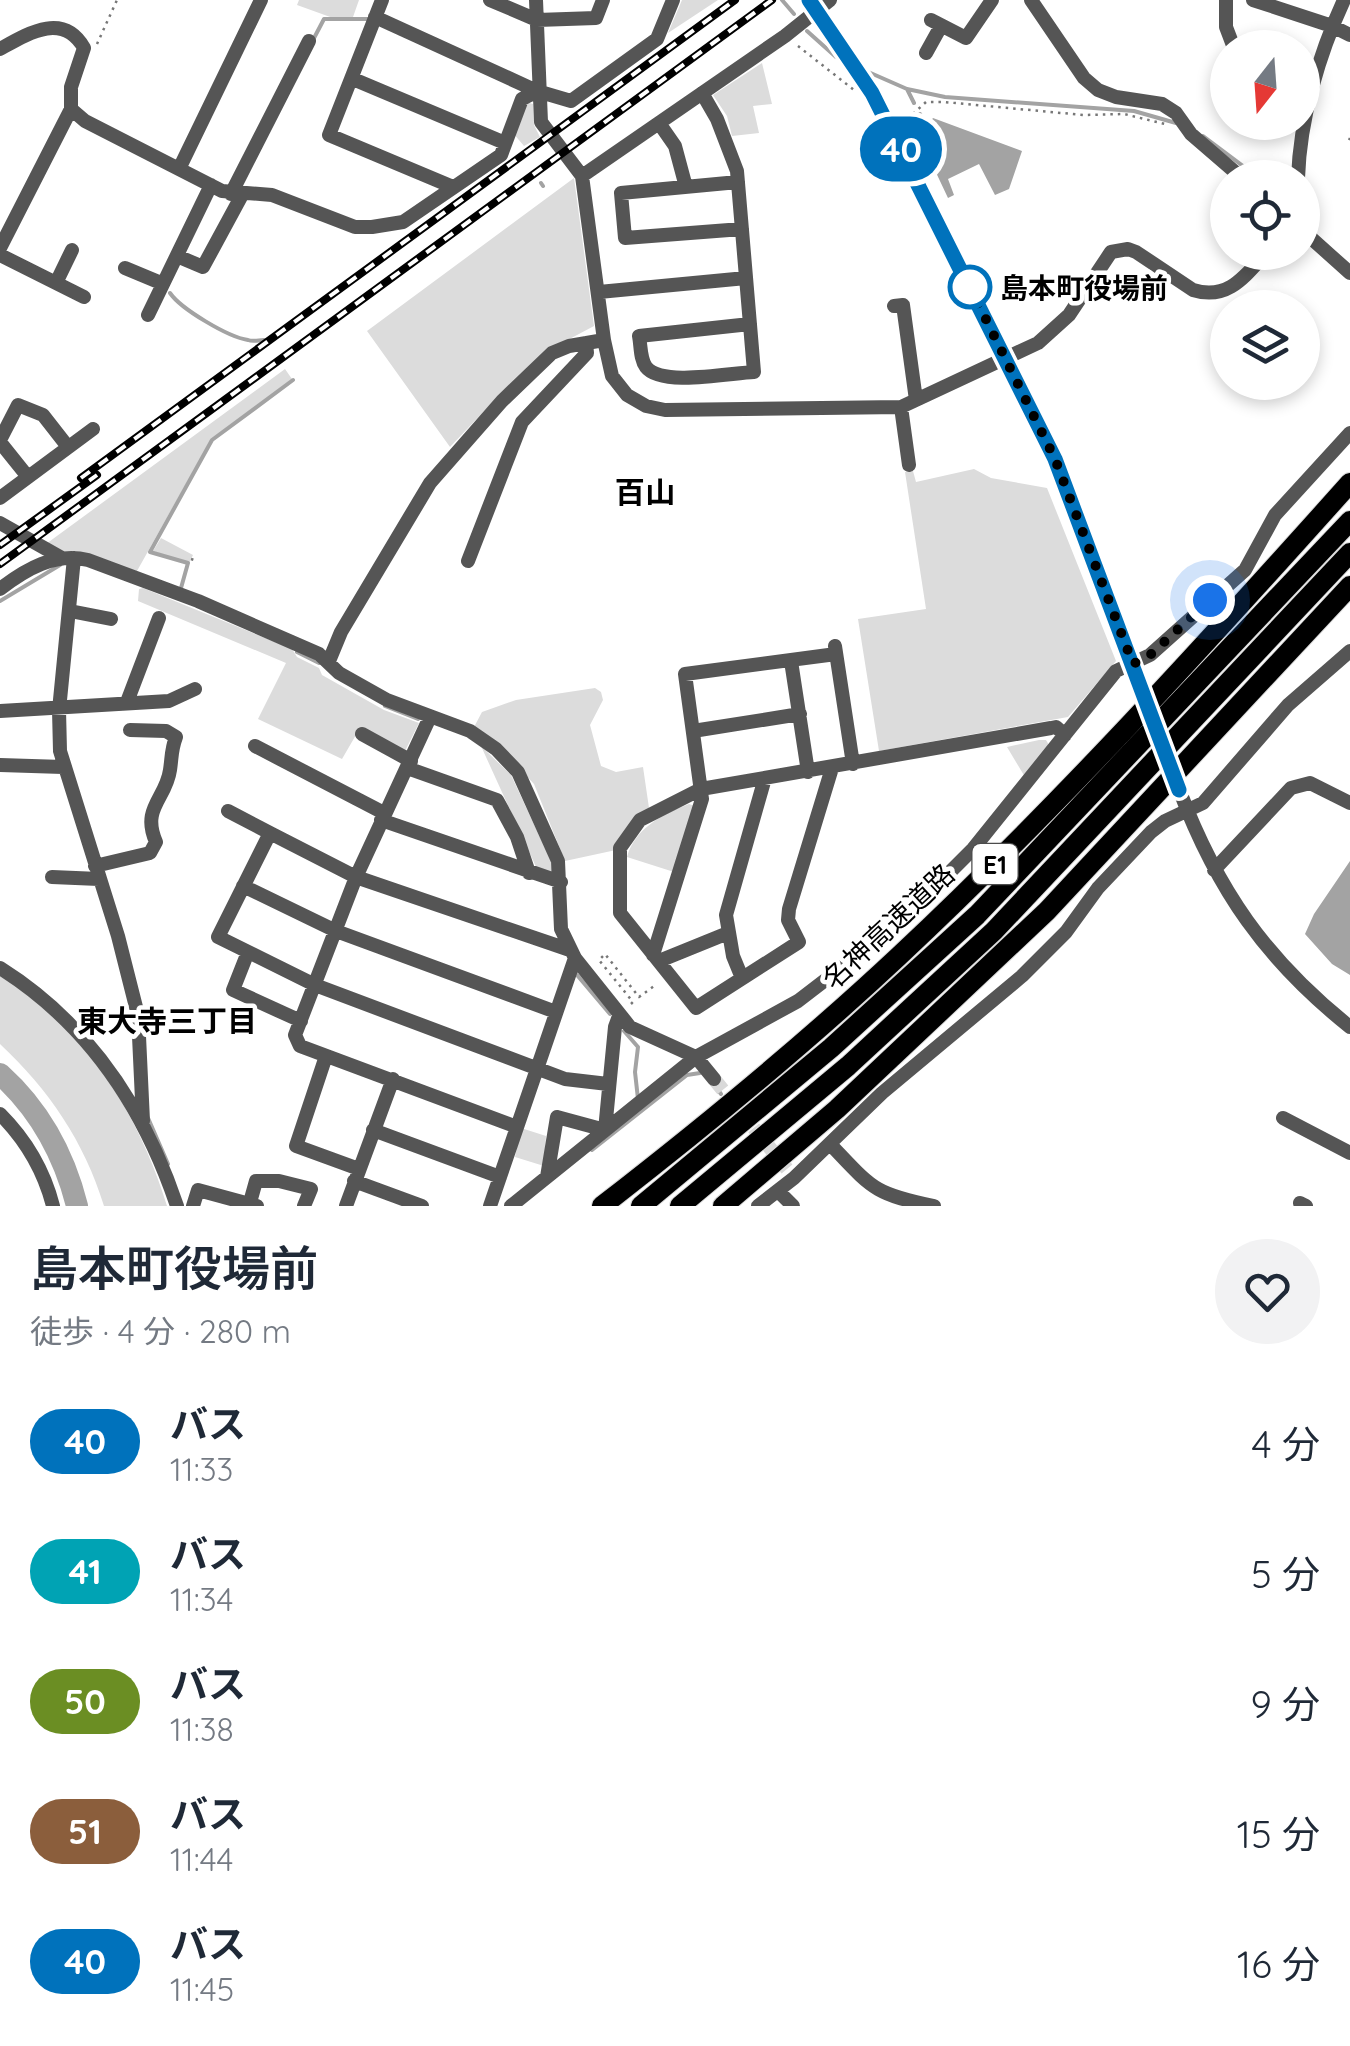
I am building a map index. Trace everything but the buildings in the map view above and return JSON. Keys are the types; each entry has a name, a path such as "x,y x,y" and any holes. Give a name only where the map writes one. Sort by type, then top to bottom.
{"highway":[{"name":"名神高速道路","path":"602,1206 733,1102 925,931 1102,755 1350,483"},
{"name":"名神高速道路","path":"641,1206 831,1048 976,915 1350,521"},
{"name":"E1","path":"680,1206 848,1066 994,931 1350,553"},
{"name":"E1","path":"724,1206 850,1097 1046,911 1350,586"}],"street":[{"path":"179,169 212,101 253,35 261,0"},
{"path":"382,0 329,134 452,187"},
{"path":"490,0 536,20 596,18 603,0"},
{"path":"536,0 538,91 545,130 582,176 612,376 627,395 646,406 665,410 901,407 1038,343 1062,324 1111,252 1136,252 1193,290 1204,293 1234,288 1250,270"},
{"path":"375,18 538,91 571,101 657,40 673,0"},
{"path":"809,0 859,70 1055,459 1144,695"},
{"path":"582,176 830,0"},
{"path":"926,53 936,23 966,38 992,0"},
{"path":"1031,0 1084,78 1098,90 1162,104 1222,160"},
{"path":"1226,0 1227,30"},
{"path":"1252,0 1350,35"},
{"path":"1320,60 1344,0"},
{"path":"0,49 34,30 50,26 79,39 84,48 72,87 71,109 0,252 84,298"},
{"path":"177,256 203,267 309,41"},
{"path":"353,79 505,143"},
{"path":"71,109 85,121 211,185 237,194 272,196 355,226 372,227 403,222 500,155 522,98 538,91"},
{"path":"702,93 738,171 754,372 668,378 648,370 642,361 640,336 750,324"},
{"path":"212,101 226,108"},
{"path":"658,123 675,146 686,187"},
{"path":"738,182 621,193 624,238 742,229"},
{"path":"148,315 211,185"},
{"path":"1320,246 1350,273"},
{"path":"56,283 72,250"},
{"path":"125,268 161,283"},
{"path":"599,292 746,278"},
{"path":"903,304 916,400"},
{"path":"329,661 350,616 430,484 502,402 552,353 604,340"},
{"path":"468,561 522,422 587,353 586,342"},
{"path":"28,477 0,441 18,405 43,414 68,447"},
{"path":"901,407 909,465"},
{"path":"0,498 93,429"},
{"path":"510,1206 696,1057 798,1001 897,925 973,849 1116,671 1150,655 1245,570 1275,515 1350,433"},
{"path":"0,522 68,558 198,601 329,661 340,673 387,700 470,730 496,749 518,772 558,861 561,929 575,958 619,1016 639,1033 696,1057 714,1078"},
{"path":"0,589 34,566 68,558"},
{"path":"68,558 70,611 59,710 63,767 118,936 138,1014 143,1121"},
{"path":"70,611 111,619"},
{"path":"127,702 159,618"},
{"path":"656,958 702,799 685,674 791,661 835,649 854,764"},
{"path":"758,1206 778,1191 790,1173 830,1144 882,1093 1022,976 1066,932 1098,888 1151,832 1203,803 1288,705 1350,651"},
{"path":"791,661 808,772"},
{"path":"0,711 169,701 195,689"},
{"path":"693,731 800,714"},
{"path":"430,716 356,877 295,1035 300,1046 516,1128"},
{"path":"832,768 789,909 788,920 799,942 696,1008 620,913 620,848 640,820 701,789 1056,727 1065,735"},
{"path":"52,877 97,872 150,853 156,842 150,829 152,810 170,771 169,755 176,737 166,730 130,730"},
{"path":"362,734 409,764 496,800 517,837 529,874"},
{"path":"255,746 382,817 529,874 561,882"},
{"path":"0,765 63,767"},
{"path":"742,978 732,956 726,914 765,778"},
{"path":"1214,870 1291,788 1310,784 1350,802"},
{"path":"1179,790 1214,870 1238,910 1304,989 1350,1027"},
{"path":"228,812 356,877 575,958"},
{"path":"270,833 218,937 314,986 565,1079 608,1084"},
{"path":"243,886 336,931 556,1012"},
{"path":"656,958 728,934"},
{"path":"248,952 233,990 301,1021"},
{"path":"490,1206 575,958"},
{"path":"0,968 76,1029 103,1060 143,1121 177,1206"},
{"path":"605,1130 619,1016"},
{"path":"326,1056 296,1146 422,1206"},
{"path":"346,1206 393,1080"},
{"path":"0,1114 32,1154 48,1184 53,1206"},
{"path":"547,1177 558,1116 605,1130"},
{"path":"1283,1118 1350,1153"},
{"path":"373,1130 500,1176"},
{"path":"830,1144 869,1186 890,1197 934,1206"},
{"path":"193,1206 198,1190 252,1205 256,1181 311,1188 304,1206"},
{"path":"778,1191 793,1206"}],"path":[{"path":"84,48 97,44 117,0"},
{"path":"784,36 853,88"},
{"path":"901,125 926,102 944,102 1084,115 1146,116 1187,128"},
{"path":"575,958 590,959 628,1006 633,1002 600,960 605,954 639,997 670,975"}],"shaded area":[{"path":"299,0 359,0 353,17 333,18 297,5"},
{"path":"682,0 718,0 668,33"},
{"path":"762,63 772,104 753,106 759,133 732,136 727,116 713,95"},
{"path":"526,102 533,104 534,125 540,137 524,146 513,133"},
{"path":"933,118 1022,151 1009,189 995,195 979,164 948,179 954,195 948,198 915,128"},
{"path":"574,178 594,326 545,352 450,447 367,331"},
{"path":"285,369 292,379 211,439 137,571 61,553 46,544"},
{"path":"974,469 991,478 1047,488 1116,661 1068,717 879,751 858,619 926,609 905,472 913,471 916,482"},
{"path":"161,538 193,555 189,563 153,551"},
{"path":"139,589 292,649 297,657 319,668 322,675 384,710 419,723 405,751 360,728 342,759 258,719 286,663 138,601"},
{"path":"595,688 603,700 590,725 601,766 616,772 643,767 649,808 616,850 565,861 534,784 499,747 473,729 482,712 516,700"},
{"path":"1046,740 1049,745 1025,777 1007,747"},
{"path":"481,746 511,775 551,861 553,875 537,869"},
{"path":"689,804 695,806 674,872 627,857 643,830"},
{"path":"1350,861 1350,975 1332,964 1305,934"},
{"path":"0,975 58,1021 105,1076 141,1138 167,1206 104,1206 86,1160 63,1118 0,1044"},
{"path":"521,1128 546,1136 544,1166 515,1157"}],"waterway":[{"path":"782,0 794,14"},
{"path":"313,40 324,19 370,19"},
{"path":"807,31 848,63"},
{"path":"866,71 907,89 914,103"},
{"path":"907,89 945,97 1134,111 1176,123"},
{"path":"920,114 925,124"},
{"path":"1203,136 1235,160"},
{"path":"170,293 217,328 250,341 264,340"},
{"path":"181,588 188,563 150,552 212,440 293,380"},
{"path":"0,601 60,565"},
{"path":"297,652 319,663"},
{"path":"385,706 418,719"},
{"path":"577,975 610,1014"},
{"path":"624,1031 638,1047 638,1099"},
{"path":"592,1150 687,1075 700,1073"},
{"path":"0,1074 49,1134 77,1206"},
{"path":"712,1082 721,1094"},
{"path":"148,1118 168,1164"}],"tunnel":[{"path":"714,1079 787,1169"}],"railway":[{"path":"81,478 735,0"},
{"path":"0,564 772,0"},
{"path":"0,545 97,475"}],"bus line":[{"name":"40","path":"809,0 872,93 1055,459 1179,790"}],"place":[{"name":"島本町役場前","path":"970,287"}],"district":[{"name":"百山","path":"645,492"},
{"name":"東大寺三丁目","path":"167,1021"}],"route":[{"path":"970,287 1055,459 1133,664 1150,655 1210,600"}]}
